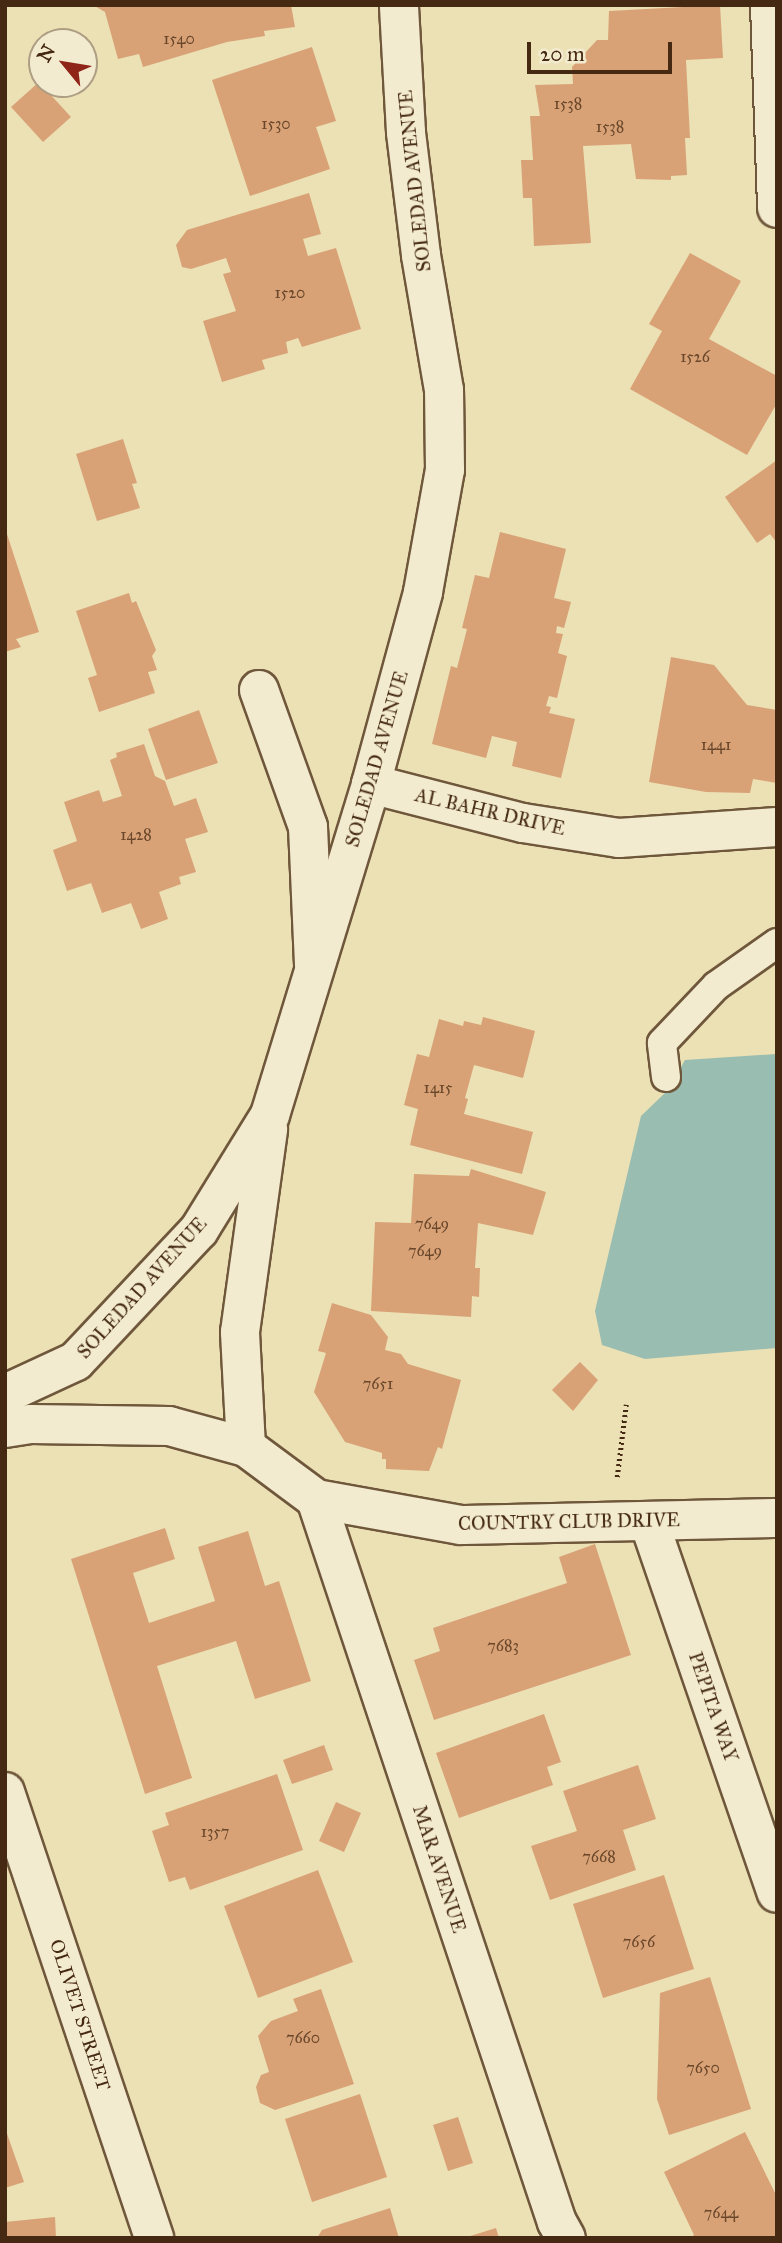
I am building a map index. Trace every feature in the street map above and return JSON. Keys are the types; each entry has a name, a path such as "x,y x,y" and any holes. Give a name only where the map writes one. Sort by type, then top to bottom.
{"street":[{"name":"SOLEDAD AVENUE","path":"5,1394 76,1361 199,1230 270,1115 371,785 424,592 445,470 444,390 421,255 408,145 399,5"},
{"path":"771,5 777,208"},
{"path":"259,690 309,827 314,967"},
{"name":"AL BAHR DRIVE","path":"371,785 523,823 619,838 777,827"},
{"path":"246,1447 240,1332 270,1115"},
{"name":"COUNTRY CLUB DRIVE","path":"5,1428 31,1424 169,1426 246,1447 316,1499 461,1525 777,1518"},
{"name":"MAR AVENUE","path":"316,1499 557,2222 566,2238"},
{"name":"PEPITA WAY","path":"631,1522 777,1893"},
{"name":"OLIVET STREET","path":"5,1792 154,2238"}],"lane":[{"path":"666,1077 662,1043 716,986 777,943"}],"path":[{"path":"626,1405 631,1522"}],"water":[{"path":"777,1054 777,1348 645,1359 602,1345 595,1311 641,1116 667,1091 685,1060"}],"building":[{"path":"93,5 291,5 295,27 264,31 265,36 227,42 143,67 139,54 118,59 105,12"},
{"path":"720,5 723,58 686,60 690,138 685,138 687,175 671,176 671,180 636,179 631,144 583,146 591,243 534,246 532,198 523,198 521,160 533,160 530,116 540,116 535,85 573,84 572,67 597,40 608,40 609,11"},
{"path":"312,47 336,121 316,127 330,169 250,196 212,80"},
{"path":"28,92 28,98 54,98 71,117 43,142 11,107"},
{"path":"309,193 321,234 303,239 308,256 336,248 361,329 302,347 298,338 286,342 288,353 262,360 265,369 222,382 203,321 236,311 223,274 231,272 226,258 191,269 182,267 176,245 187,230"},
{"path":"690,253 741,281 709,339 777,376 777,403 747,455 630,389 662,331 649,324"},
{"path":"123,439 137,483 132,484 140,508 97,521 76,454"},
{"path":"777,460 777,543 770,534 757,543 725,497"},
{"path":"5,528 39,632 16,639 21,647 5,652"},
{"path":"500,532 566,549 554,598 571,602 564,628 557,626 556,633 563,634 558,653 567,656 557,698 549,696 546,706 551,707 549,713 575,719 561,778 512,766 517,742 492,736 486,758 432,744 451,666 457,668 467,629 462,628 475,575 489,578"},
{"path":"129,593 132,603 136,601 156,650 152,656 157,670 148,672 155,693 99,712 88,678 97,675 76,611"},
{"path":"671,657 714,665 747,705 777,710 777,783 753,779 750,793 706,792 649,782"},
{"path":"199,710 218,763 166,780 148,729"},
{"path":"144,744 155,776 165,781 174,806 196,798 208,832 185,839 196,872 179,877 181,884 159,892 168,919 141,929 131,903 102,913 91,883 67,891 53,850 77,841 64,802 99,790 103,802 122,796 110,760 117,757 116,753"},
{"path":"483,1017 535,1031 523,1078 474,1065 465,1098 468,1099 464,1114 533,1132 522,1174 410,1145 418,1109 404,1105 417,1054 429,1057 439,1019 463,1026 464,1021 481,1025"},
{"path":"471,1169 546,1192 533,1235 478,1223 475,1268 480,1268 479,1297 472,1296 471,1317 371,1311 375,1222 411,1223 414,1174 469,1176"},
{"path":"332,1303 371,1315 388,1337 385,1350 401,1354 408,1364 461,1380 442,1449 438,1447 429,1471 386,1469 386,1459 382,1459 382,1453 345,1442 314,1392 326,1353 318,1351"},
{"path":"580,1362 598,1380 573,1411 552,1390"},
{"path":"165,1528 175,1559 133,1573 149,1623 215,1601 198,1547 248,1531 265,1586 279,1581 311,1681 255,1699 236,1641 157,1666 192,1778 145,1794 71,1559"},
{"path":"595,1544 631,1655 434,1720 414,1660 440,1651 433,1628 567,1583 559,1557"},
{"path":"544,1714 561,1762 547,1767 553,1785 459,1818 436,1753"},
{"path":"324,1745 333,1770 292,1784 283,1760"},
{"path":"638,1765 656,1819 623,1830 636,1870 550,1900 531,1846 577,1831 563,1791"},
{"path":"277,1774 303,1850 190,1890 185,1877 169,1882 152,1831 169,1825 165,1813"},
{"path":"336,1802 361,1813 344,1852 319,1841"},
{"path":"318,1870 353,1962 258,1998 224,1906"},
{"path":"664,1875 694,1969 603,1998 573,1904"},
{"path":"710,1977 751,2109 669,2135 657,2099 660,1993"},
{"path":"321,1989 354,2084 275,2110 260,2103 256,2087 261,2075 269,2072 258,2036 271,2021 298,2011 293,1999"},
{"path":"360,2094 387,2177 312,2202 285,2119"},
{"path":"458,2117 473,2163 448,2171 433,2125"},
{"path":"5,2128 24,2182 5,2188"},
{"path":"745,2132 777,2197 777,2238 689,2238 694,2235 664,2172"},
{"path":"390,2208 399,2238 317,2238 322,2230"},
{"path":"55,2217 56,2238 5,2238 5,2222"},
{"path":"496,2228 499,2238 467,2238 467,2237"}]}
